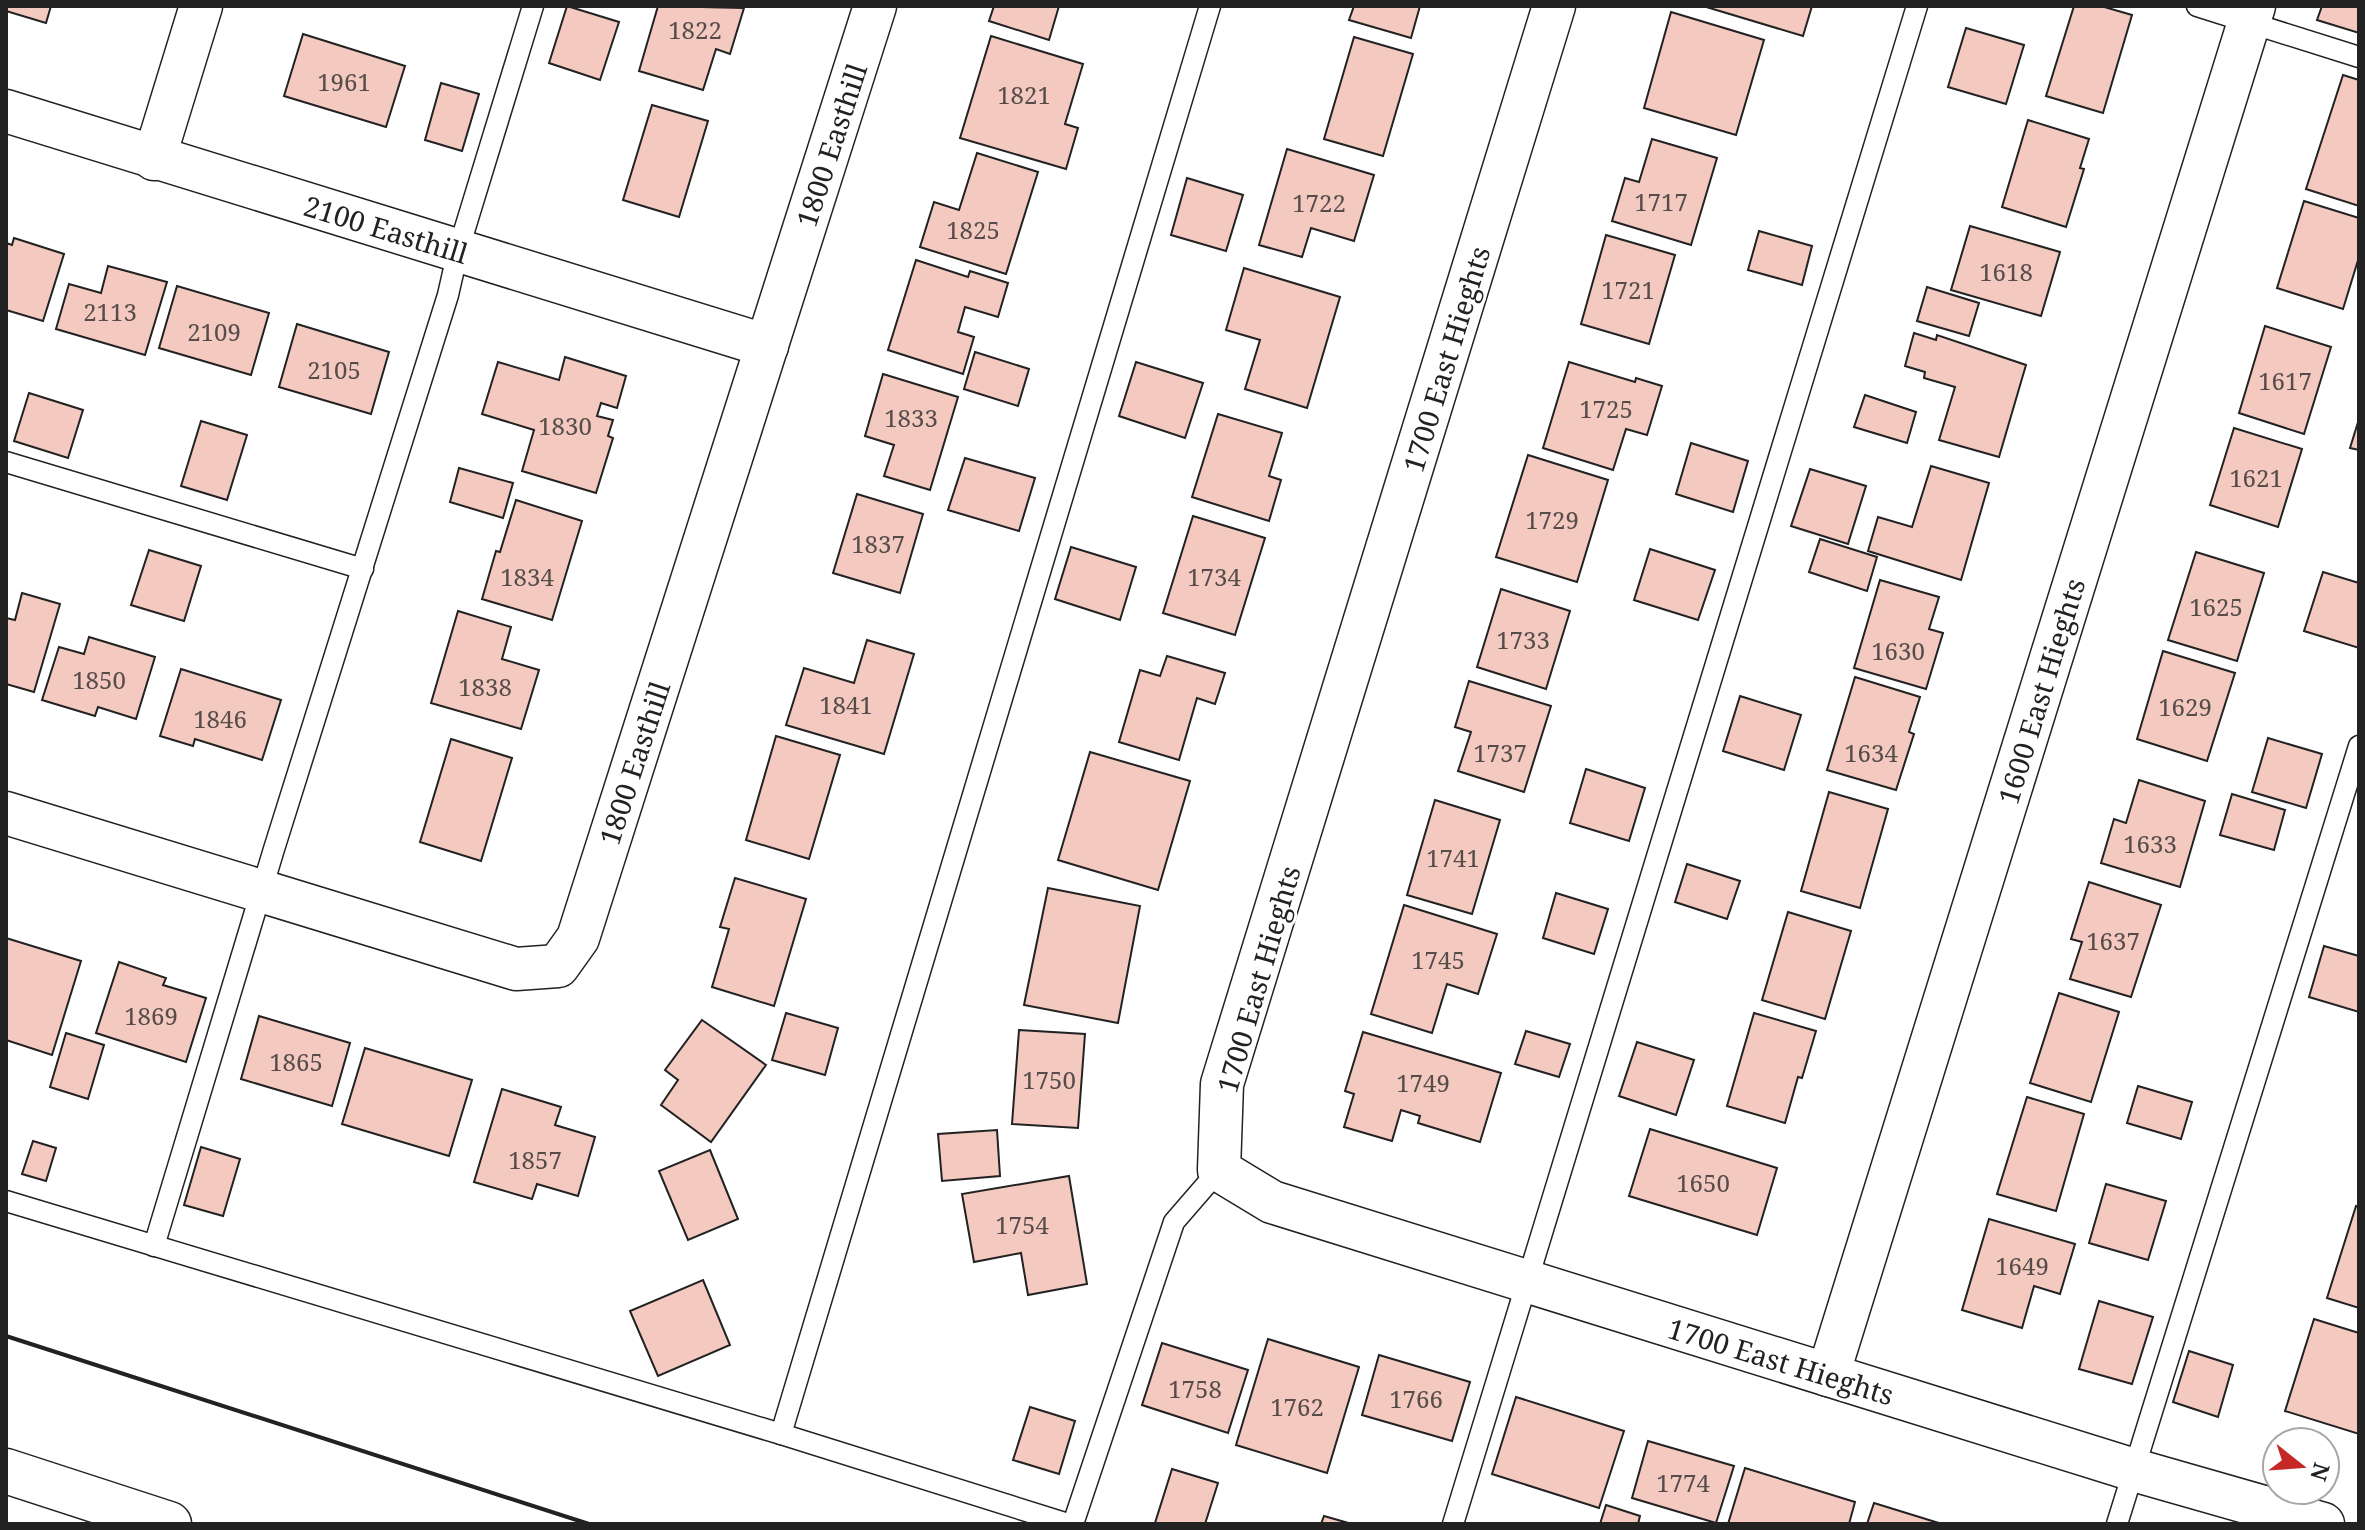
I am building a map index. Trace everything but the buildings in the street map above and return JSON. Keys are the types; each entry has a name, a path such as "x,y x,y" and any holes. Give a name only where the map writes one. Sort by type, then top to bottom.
{"highway":[{"path":"6,1471 169,1524"}],"street":[{"path":"154,159 201,6"},
{"name":"1800 Easthill","path":"6,813 516,969 558,966 578,938 875,6"},
{"name":"1700 East Hieghts","path":"1554,6 1222,1084 1219,1170 1272,1202 2134,1470 2323,1524"},
{"name":"1600 East Hieghts","path":"1828,1375 2252,14"},
{"name":"2100 Easthill","path":"6,111 767,346"}],"lane":[{"path":"154,1246 261,891 448,295 458,251 533,6"},
{"path":"781,1434 1210,6"},
{"path":"1453,1524 1917,6"},
{"path":"2197,6 2252,14 2359,57"},
{"path":"6,462 363,569"},
{"path":"2117,1524 2359,746"},
{"path":"6,1201 1070,1524 1174,1222 1219,1170"}],"wall":[{"path":"6,1336 589,1524"}]}
